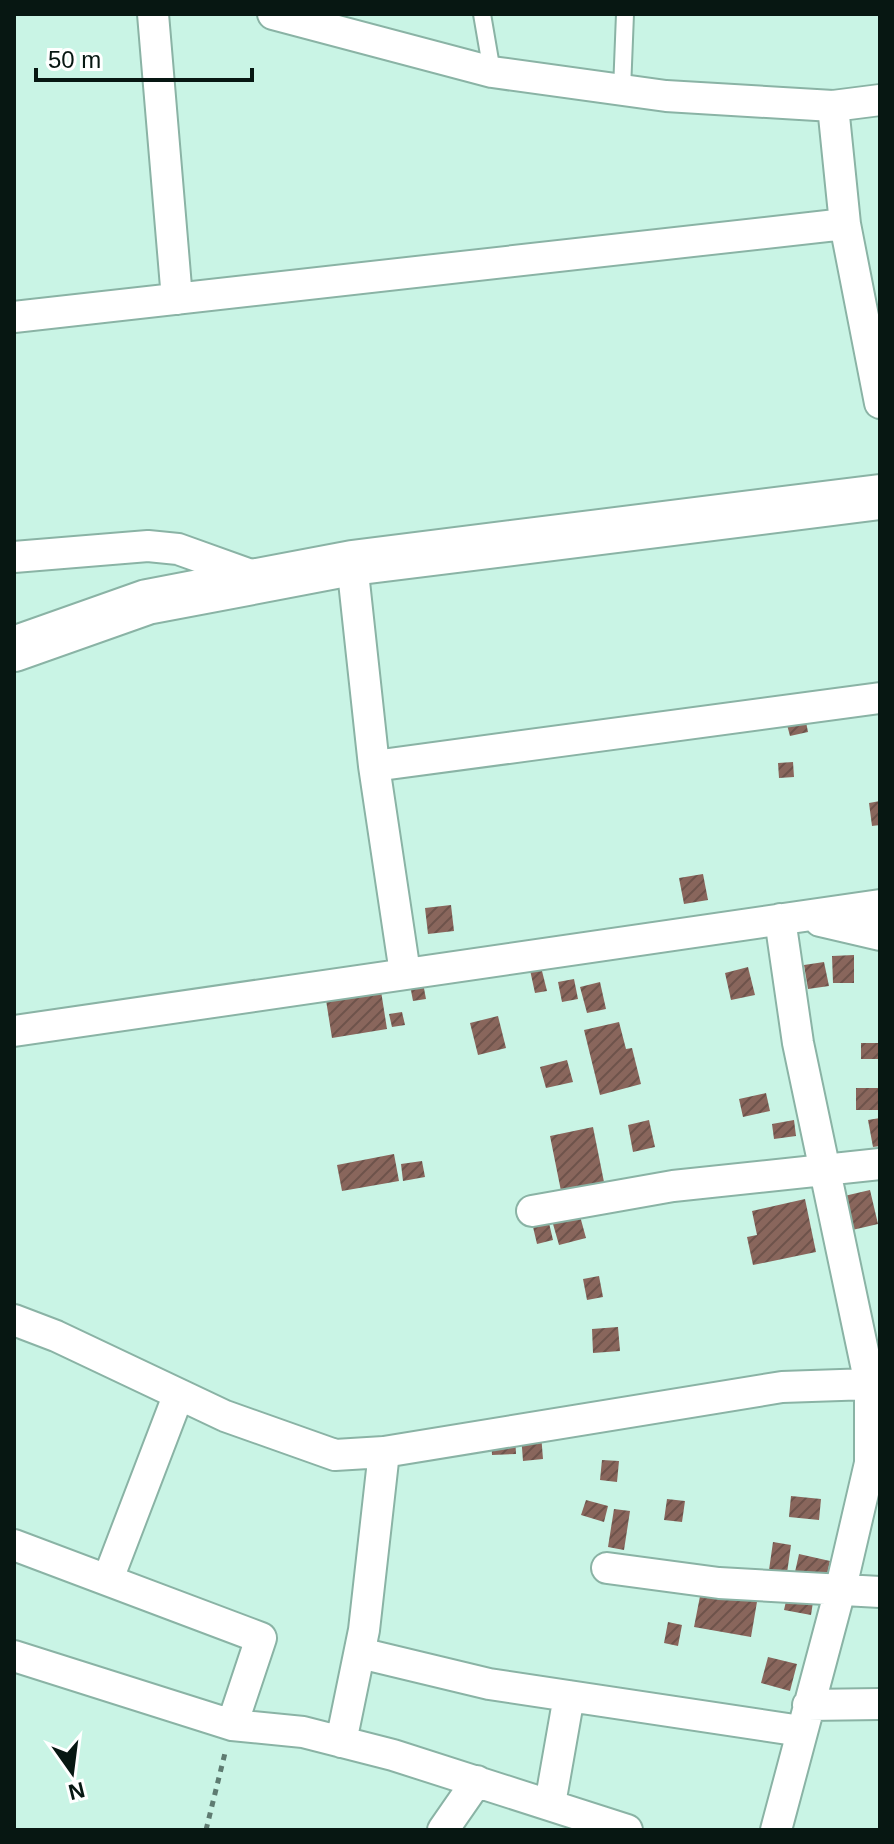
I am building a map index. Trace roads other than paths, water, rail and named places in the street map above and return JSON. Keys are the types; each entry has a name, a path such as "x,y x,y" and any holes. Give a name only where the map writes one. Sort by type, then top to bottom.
{"main road":[{"path":"14,649 147,602 352,563 880,497"}],"street":[{"path":"153,14 177,299"},
{"path":"273,14 492,72 622,90 833,106 880,100"},
{"path":"833,106 845,224 880,403"},
{"path":"14,317 845,224"},
{"path":"14,557 148,546 178,549 262,579"},
{"path":"352,563 374,766 405,973"},
{"path":"374,766 880,698"},
{"path":"14,1031 880,905"},
{"path":"790,918 880,935"},
{"path":"776,1830 840,1591 870,1463 870,1384 798,1043 790,918"},
{"path":"532,1211 673,1186 880,1164"},
{"path":"14,1320 56,1336 178,1396 335,1455 384,1452 782,1387 870,1384"},
{"path":"108,1579 178,1396"},
{"path":"341,1742 360,1653 384,1452"},
{"path":"14,1545 261,1638 232,1725"},
{"path":"607,1568 719,1583 880,1592"},
{"path":"360,1653 489,1684 569,1696 805,1718 880,1704"},
{"path":"14,1656 232,1725 303,1732 341,1742 477,1781 627,1830"},
{"path":"550,1804 569,1696"},
{"path":"443,1830 477,1781"}],"lane":[{"path":"482,14 492,72"},
{"path":"622,90 625,14"}]}
